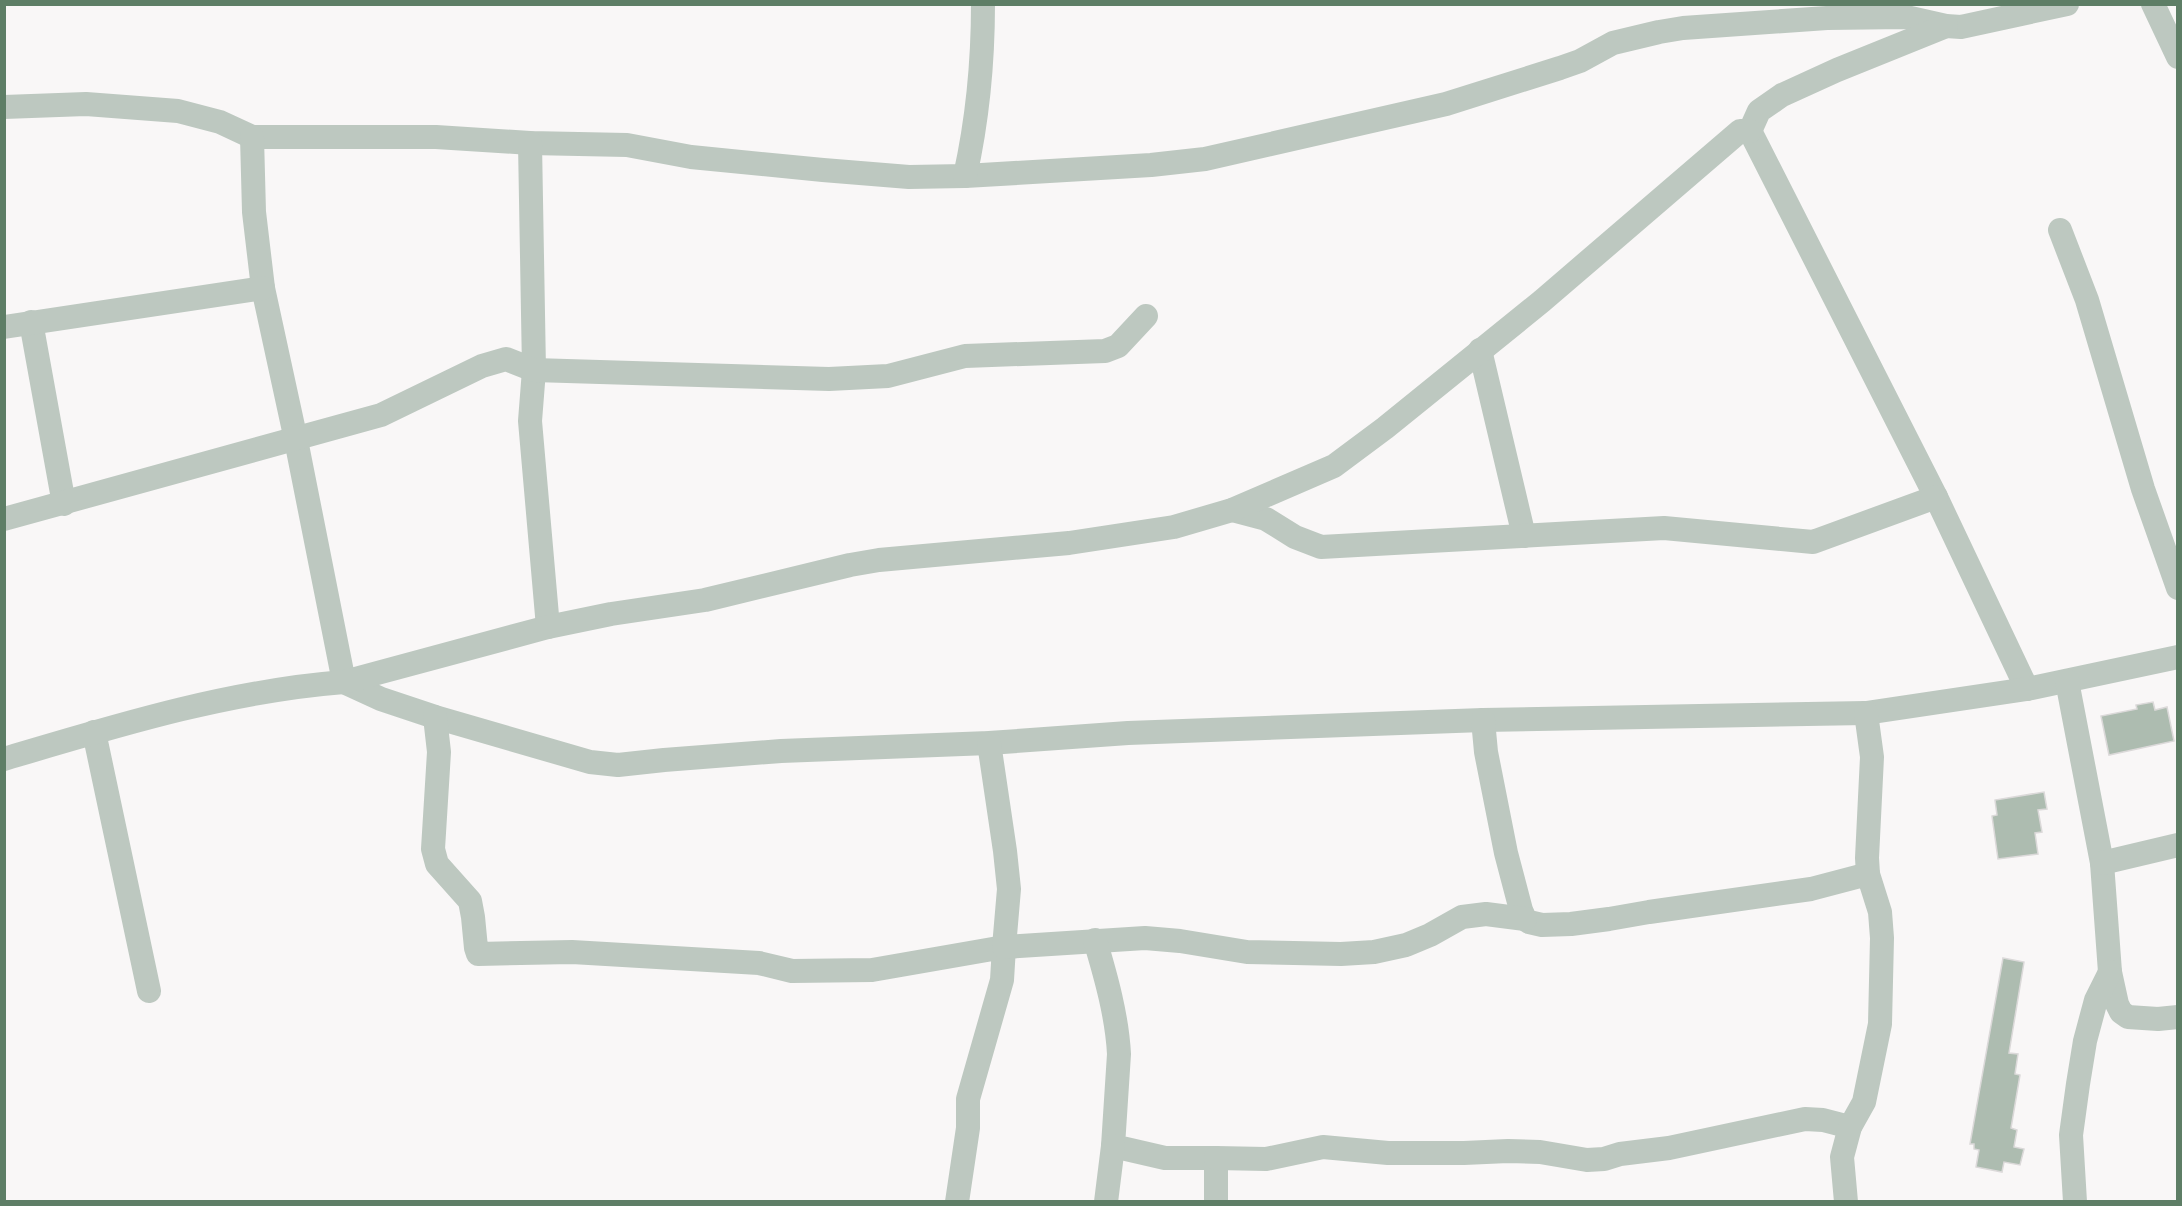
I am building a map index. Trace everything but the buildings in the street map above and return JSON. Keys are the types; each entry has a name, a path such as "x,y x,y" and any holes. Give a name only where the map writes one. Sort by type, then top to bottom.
{"street":[{"path":"965,176 983,45 983,4"},
{"path":"4,107 86,104 178,111 220,122 252,137 436,137 627,146 691,157 823,170 909,177 965,176 1151,165 1205,159 1446,104 1580,61 1613,43 1659,32 1712,25 1827,18 1906,17 1961,27 2067,4"},
{"path":"2152,4 2178,57"},
{"path":"1750,131 1760,111 1782,95 1946,26"},
{"path":"4,759 94,732 210,703 316,684 344,682 548,627 611,614 705,600 850,565 879,560 1069,543 1174,527 1232,510 1334,466 1385,429 1542,302 1740,131 1750,131"},
{"path":"1750,131 1936,497 2027,689"},
{"path":"252,137 254,212 263,288 344,682"},
{"path":"530,143 534,370 530,421 548,627"},
{"path":"2060,230 2087,300 2143,489 2178,588"},
{"path":"4,327 263,288"},
{"path":"4,519 381,415 482,366 506,360 534,370 829,379 888,376 965,356 1105,351 1118,346 1146,316"},
{"path":"31,322 64,504"},
{"path":"1480,350 1524,536"},
{"path":"1232,510 1266,519 1295,537 1321,547 1664,528 1812,542 1936,497"},
{"path":"344,682 381,699 435,717 590,762 618,765 781,751 989,743 1128,733 1483,720 1866,713 2027,689 2178,657"},
{"path":"2067,681 2102,863 2110,972 2117,1004 2121,1012 2128,1017 2178,1017"},
{"path":"1846,1202 1842,1157 1850,1127 1864,1102 1880,1024 1882,938 1880,912 1868,874 1872,757 1866,713"},
{"path":"435,717 439,752 433,849 437,864 470,901 478,954 595,954 759,963 792,971 872,970 1004,947 1145,938 1247,952 1341,954 1374,952 1406,945 1462,917 1486,915 1525,919 1542,925 1609,920 1649,912 1811,889 1868,874"},
{"path":"1483,720 1506,853 1525,919"},
{"path":"94,732 149,991"},
{"path":"957,1202 968,1128 968,1100 1002,980 1009,889 989,743"},
{"path":"2102,863 2178,845"},
{"path":"1095,940 1107,978 1119,1054 1113,1146 1106,1202"},
{"path":"2074,1202 2071,1135 2078,1084 2085,1041 2096,1000 2110,972"},
{"path":"1113,1146 1165,1158 1266,1159 1323,1147 1388,1153 1540,1152 1587,1160 1604,1160 1620,1154 1669,1148 1804,1119 1823,1120 1850,1127"},
{"path":"1216,1158 1216,1202"}]}
